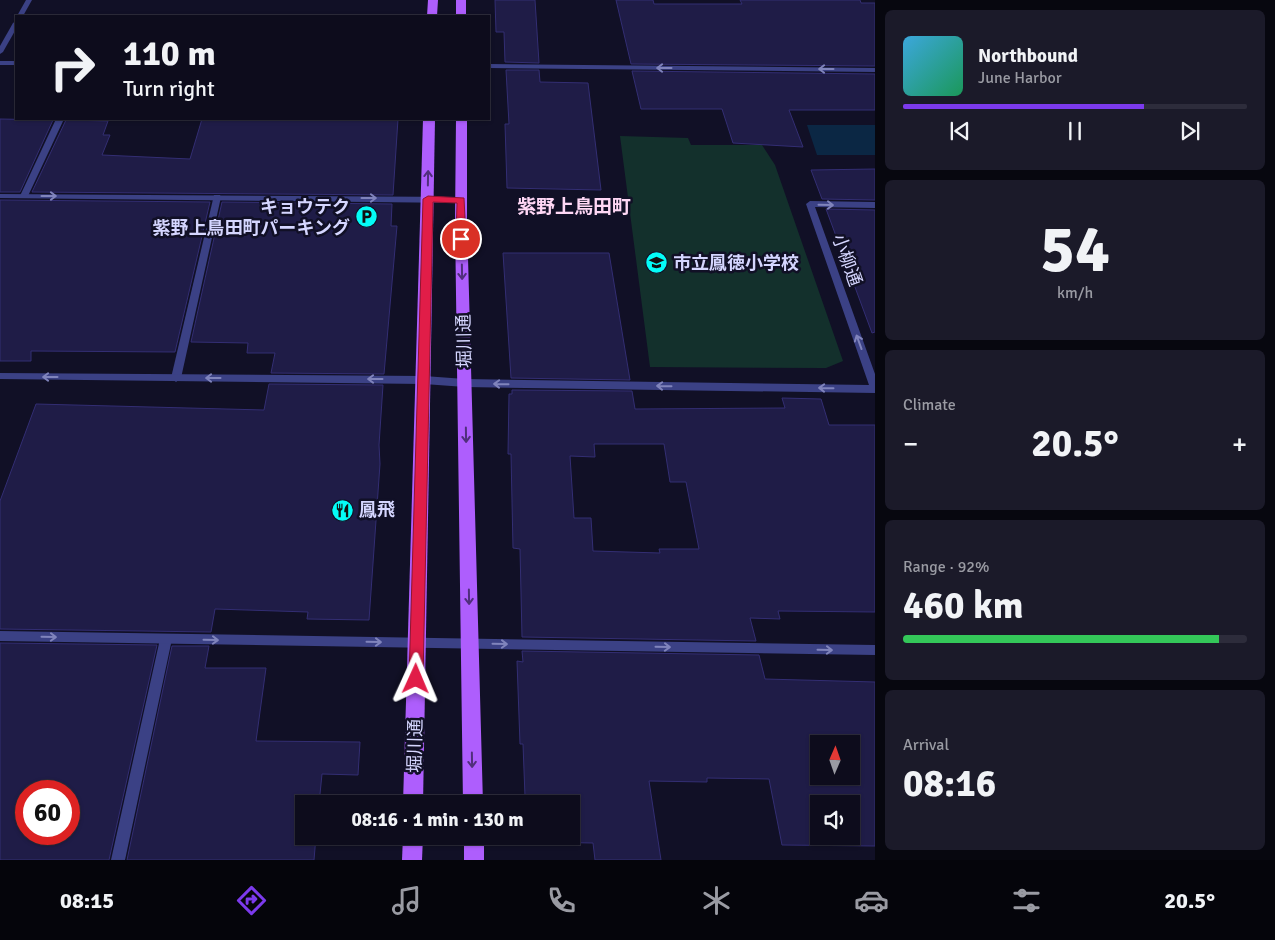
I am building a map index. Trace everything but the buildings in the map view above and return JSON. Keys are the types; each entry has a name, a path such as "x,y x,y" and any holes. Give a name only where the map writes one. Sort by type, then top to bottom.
{"main road":[{"path":"432,15 433,0"},
{"path":"461,0 461,15"},
{"name":"堀川通","path":"414,795 429,120"},
{"name":"堀川通","path":"461,120 473,795"},
{"path":"412,860 413,845"},
{"path":"474,845 474,860"}],"street":[{"path":"21,15 29,0"},
{"path":"0,52 15,25"},
{"path":"0,63 15,63"},
{"path":"490,66 875,70"},
{"path":"24,196 60,120"},
{"path":"0,196 461,200"},
{"path":"176,378 218,198"},
{"name":"小柳通","path":"875,205 810,204 875,388"},
{"path":"0,376 424,380 465,384 875,388"},
{"path":"0,636 875,650"},
{"path":"118,860 166,639"}],"green space":[{"path":"620,136 688,138 691,145 762,145 775,165 843,361 826,368 650,367"}],"water":[{"path":"807,125 875,125 875,155 817,155"}],"place":[{"name":"キョウテク 紫野上鳥田町パーキング","path":"366,217"},
{"name":"市立鳳徳小学校","path":"657,263"},
{"name":"鳳飛","path":"343,510"}],"district":[{"name":"紫野上鳥田町","path":"574,206"}],"route":[{"path":"416,679 428,199 461,200 461,239"}]}
